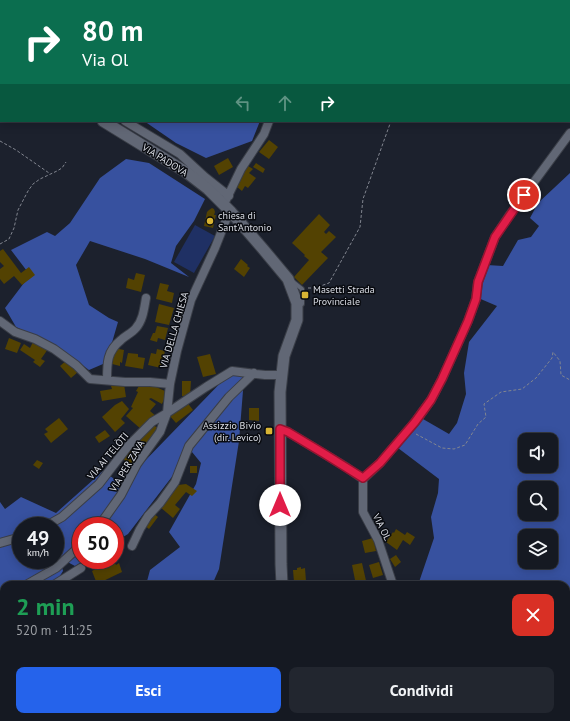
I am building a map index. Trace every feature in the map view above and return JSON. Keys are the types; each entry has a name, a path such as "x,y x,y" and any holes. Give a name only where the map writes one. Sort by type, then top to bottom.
{"main road":[{"name":"VIA PADOVA","path":"105,122 186,172 228,204 288,279 297,303 296,320 284,356 280,392 282,581"}],"street":[{"path":"127,122 180,154 204,177 228,204"},
{"name":"VIA DELLA CHIESA","path":"167,413 170,384 177,351 191,300 226,220 228,204 241,169 264,134 269,122"},
{"path":"280,429 288,432 363,478 380,463 415,422 431,400 442,379 468,321 476,299 478,282 495,237 570,133"},
{"path":"107,380 107,362 111,350 120,340 136,329 142,318 146,298"},
{"path":"0,321 15,332 35,339 54,349 90,379 170,384"},
{"name":"VIA AI TELÒTI","path":"62,517 99,484 129,446 152,422 232,371 265,375 281,375"},
{"path":"132,546 148,516 160,503 175,482 189,446 229,397 254,373"},
{"name":"VIA PER ZAVA","path":"105,517 121,495 137,464 160,432 167,413"},
{"name":"VIA OL","path":"363,478 363,512 378,540 392,581"},
{"path":"0,543 12,540"},
{"path":"33,581 56,568 72,553"},
{"path":"60,581 79,569"}],"lane":[{"path":"288,279 293,281 302,289 302,307 296,320"}],"path":[{"path":"302,289 315,288 329,283 360,227 363,199 391,122"},
{"path":"0,140 50,174"},
{"path":"0,244 9,240 14,228 18,210 28,191 40,179 62,168 66,162"},
{"path":"409,429 442,448 454,449 465,445 478,424 486,417 484,404 501,392 522,389 536,378 552,358 554,352 560,361 561,376 570,380"}],"shaded area":[{"path":"145,122 260,122 252,141 206,158 176,143"},
{"path":"126,159 149,163 205,199 194,221 176,246 171,263 189,277 145,259 90,241 76,265 89,305 118,322 111,346 103,364 89,370 57,347 16,327 5,308 30,275 11,250 47,232 55,236 70,223 100,178"},
{"path":"570,173 570,581 419,581 434,538 431,517 438,493 439,479 398,448 423,419 449,434 457,423 466,394 464,373 469,342 497,306 476,297 487,265 503,266 518,240 531,237 539,226 530,218 538,203"},
{"path":"195,225 215,236 194,273 174,262"},
{"path":"231,372 244,378 239,441 219,569 214,581 147,581 150,570 180,547 169,532 196,484 201,463 192,452 128,534 124,536 124,517 72,517 72,564 64,560 64,517 12,517 12,569 63,569 63,571 57,581 0,581 0,502 5,509 21,497 56,513 103,471 127,488 137,469"}],"building":[{"path":"269,140 278,147 269,159 259,152"},
{"path":"228,158 233,167 219,175 214,166"},
{"path":"256,163 265,169 263,173 253,167"},
{"path":"248,166 253,169 249,173 256,178 248,188 245,186 242,191 237,187 240,176"},
{"name":"chiesa di Sant'Antonio","path":"212,208 215,212 214,215 216,215 213,228 204,226 207,212"},
{"path":"319,214 330,225 324,232 326,234 329,231 336,237 321,252 328,258 302,285 294,277 309,260 292,243"},
{"path":"3,249 21,273 29,267 35,275 22,285 14,276 4,284 0,279 0,269 4,266 0,262 0,251"},
{"path":"241,259 250,268 244,277 234,269"},
{"path":"136,273 145,275 141,292 126,288 128,278 134,280"},
{"path":"160,283 169,285 167,291 174,293 172,303 156,299"},
{"path":"159,304 174,308 169,325 155,322"},
{"path":"157,326 168,328 165,340 158,338 157,342 150,340 153,333 155,333"},
{"path":"9,338 21,343 17,353 5,349"},
{"path":"34,340 48,349 41,359 45,361 40,367 33,362 35,360 20,350 24,344 30,348"},
{"path":"114,348 124,350 122,363 120,362 120,366 112,364"},
{"path":"157,349 165,351 161,368 148,365 151,353 156,354"},
{"path":"128,353 138,354 138,357 145,358 143,369 125,366"},
{"path":"210,354 216,374 203,377 197,357"},
{"path":"68,359 78,372 71,378 60,366"},
{"path":"182,381 191,381 190,396 182,396"},
{"path":"124,384 126,397 102,401 100,391 112,389 111,386"},
{"path":"140,384 154,386 167,392 162,404 151,398 149,399 156,404 150,411 157,417 142,430 126,416 133,408 131,407"},
{"path":"122,401 129,409 121,419 125,423 115,432 102,417 115,405"},
{"path":"186,401 193,410 176,423 169,415"},
{"path":"249,408 259,408 259,421 249,420"},
{"path":"59,418 68,429 51,443 44,434 48,432 45,429"},
{"path":"153,425 158,428 145,448 135,440"},
{"path":"105,430 110,436 99,443 95,437"},
{"path":"128,447 140,455 132,466 120,457"},
{"path":"37,460 43,463 39,469 33,465"},
{"path":"190,466 197,466 197,473 190,473"},
{"path":"186,484 197,491 192,496 186,492 175,505 180,509 173,518 160,507 178,485"},
{"path":"153,513 158,517 149,529 144,525"},
{"path":"396,529 405,535 407,532 415,537 410,545 403,540 397,550 386,542"},
{"path":"373,538 376,551 365,553 362,541"},
{"path":"396,555 401,562 395,567 390,559"},
{"path":"379,562 383,575 373,578 369,565"},
{"path":"362,563 366,581 355,581 352,565"},
{"path":"297,568 305,568 306,581 294,581 293,570 297,570"},
{"path":"96,569 121,569 122,572 103,581 96,581 92,571"}],"place":[{"name":"chiesa di Sant'Antonio","path":"210,221"},
{"name":"Masetti Strada Provinciale","path":"305,295"},
{"name":"Assizzio Bivio (dir. Levico)","path":"269,431"}],"route":[{"path":"280,505 280,429 288,432 363,478 380,463 415,422 431,400 457,348 476,299 478,282 495,237 524,195"}]}
